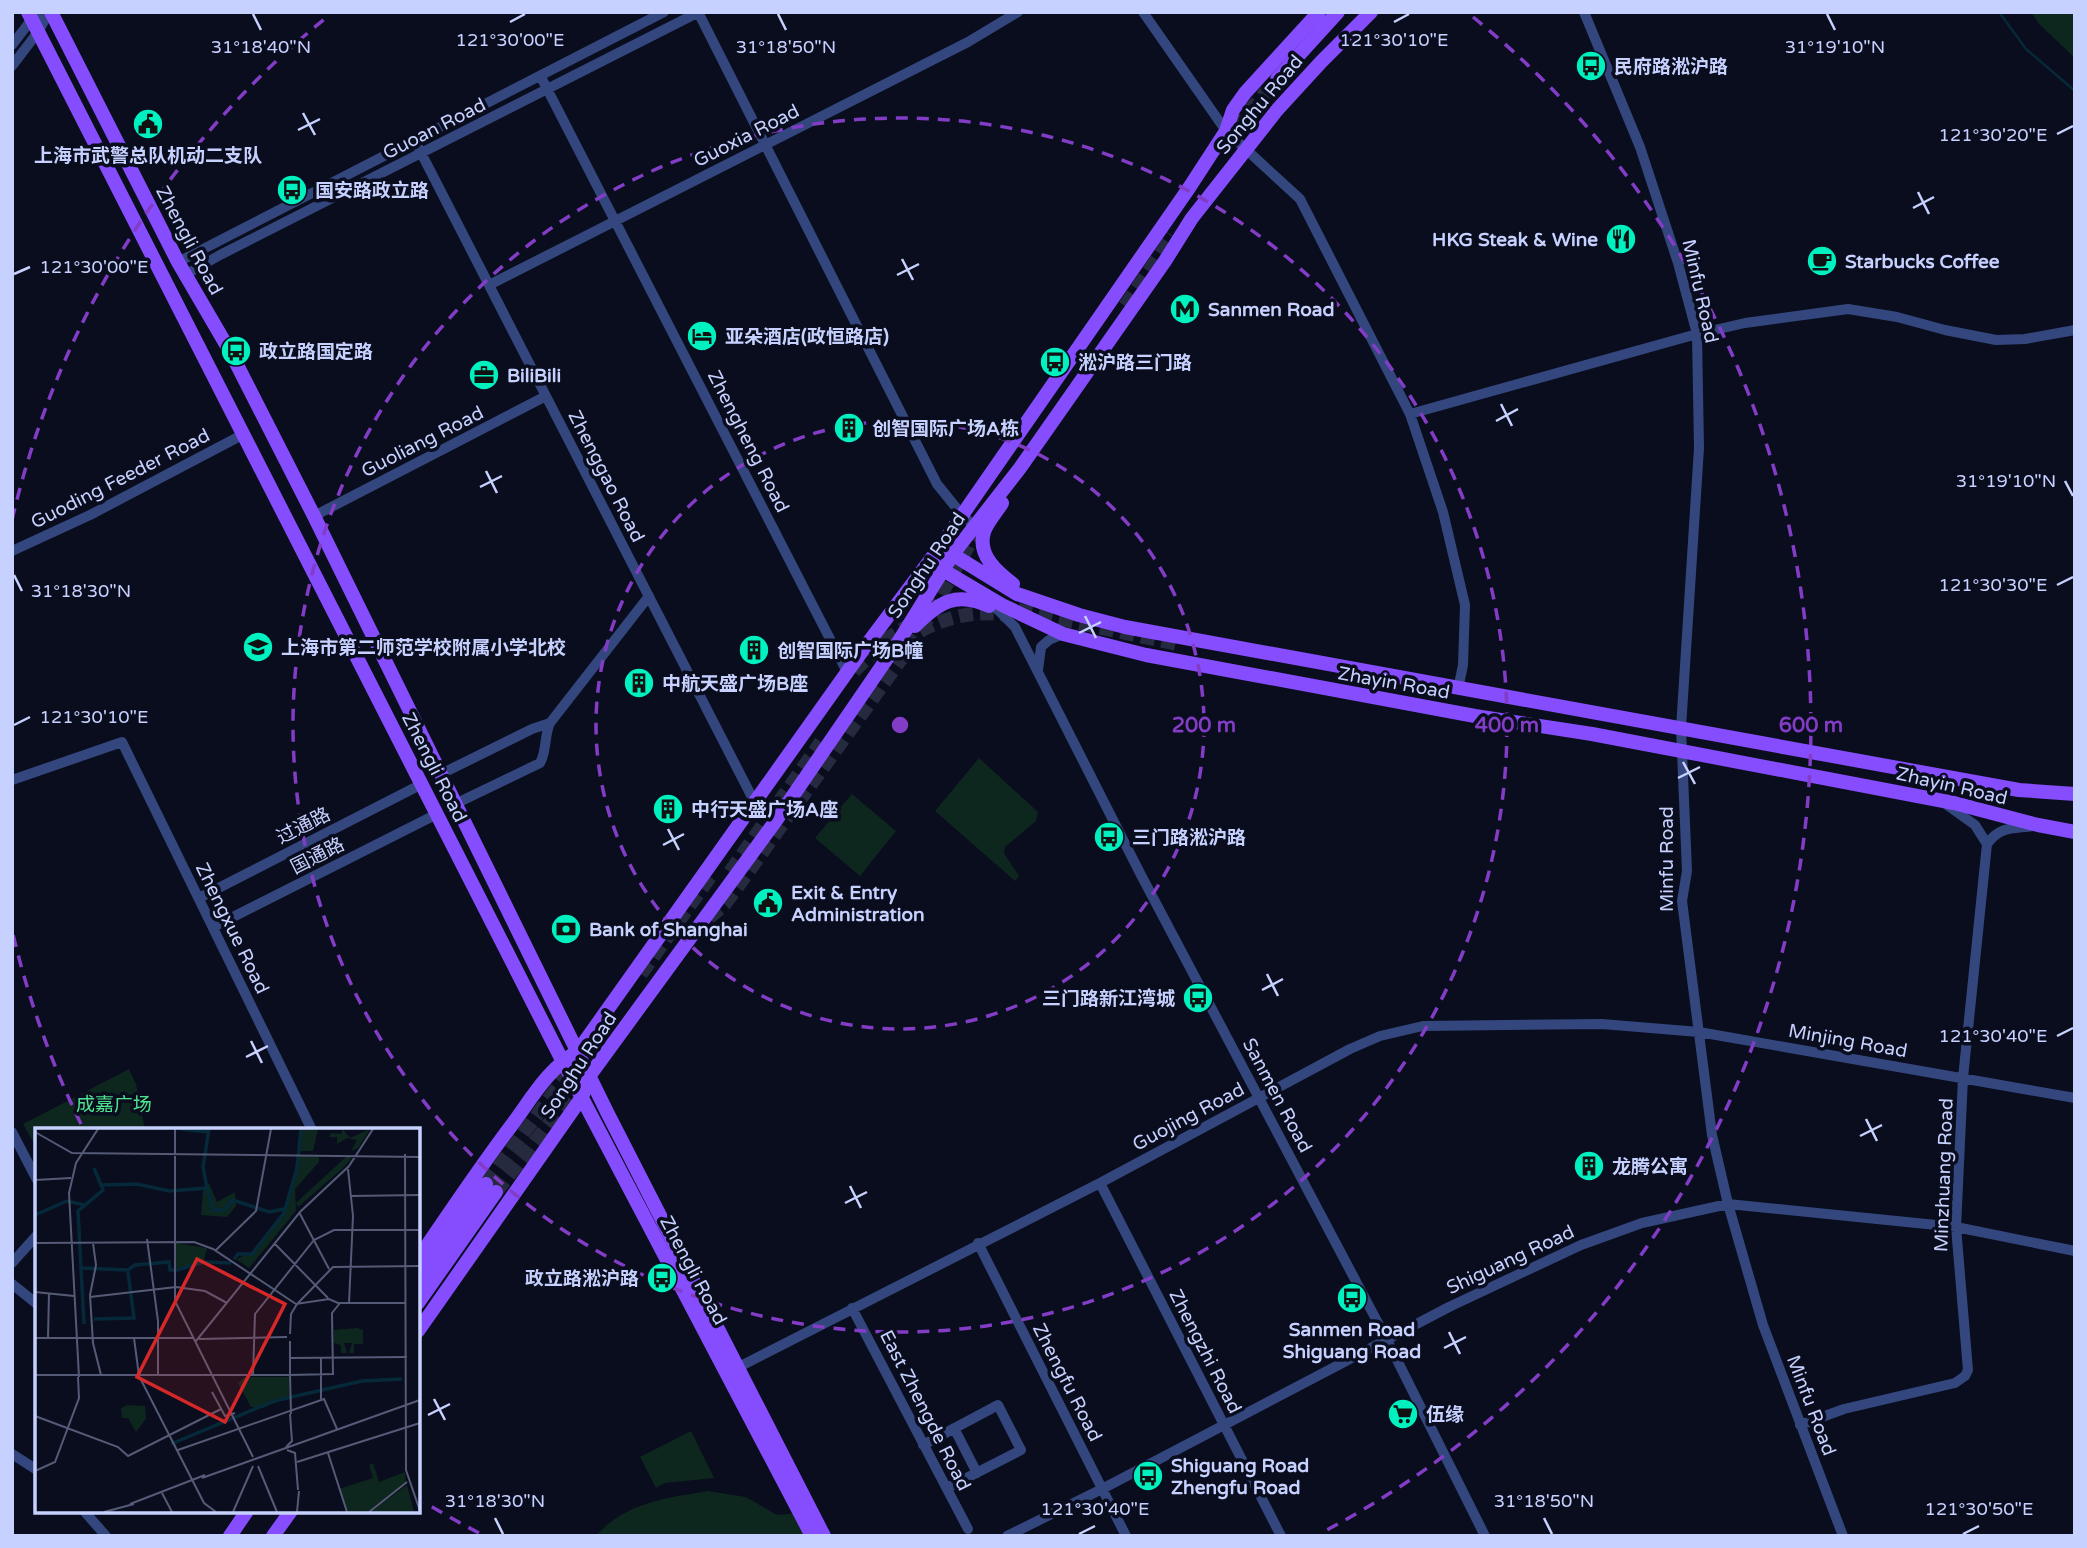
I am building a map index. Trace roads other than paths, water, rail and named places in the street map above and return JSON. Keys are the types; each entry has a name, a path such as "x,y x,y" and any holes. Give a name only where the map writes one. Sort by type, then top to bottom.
{"main road":[{"name":"Zhengli Road","path":"49,12 182,268 231,353 314,516 590,1075 812,1536"},
{"name":"Songhu Road","path":"420,1328 582,1097 590,1075 776,819 899,641 943,570 947,550 962,515 1226,131 1233,110 1245,93 1319,12"},
{"path":"1277,79 1338,12"},
{"path":"1289,89 1360,12"},
{"name":"Songhu Road","path":"420,1256 480,1167 562,1060 578,1051 847,672 929,562 974,526 1020,468 1165,261 1192,218 1246,148 1321,62 1371,12"},
{"name":"Zhengli Road","path":"33,21 562,1060 824,1536"},
{"path":"1020,468 984,532 983,546 986,557 998,572 1037,601"},
{"name":"Zhayin Road","path":"947,550 990,580 1017,594 1125,627 2019,790 2075,794"},
{"name":"Zhayin Road","path":"929,562 977,591 1063,634 1146,655 1475,716 1592,734 1934,799 2075,832"},
{"path":"899,641 929,612 959,598 976,600 1018,618 1037,622"},
{"path":"1398,678 1181,650 1372,690 1475,716"},
{"path":"1577,710 1604,722 1602,730 1592,734"},
{"path":"1768,744 1757,751 1757,758 1775,769"},
{"path":"420,1278 491,1188 420,1300"},
{"path":"230,1536 246,1513"},
{"path":"273,1536 290,1513"}],"street":[{"path":"12,45 33,21 49,12"},
{"name":"Guoan Road","path":"182,268 296,200 664,12"},
{"path":"698,12 937,484 974,526"},
{"name":"Guoan Road","path":"182,268 220,255 698,12"},
{"name":"Guoxia Road","path":"489,285 968,42 1018,12"},
{"path":"1143,12 1226,131 1300,200 1410,414 1443,512 1465,605 1463,665 1458,689"},
{"name":"Minfu Road","path":"1584,12 1640,147 1678,263 1697,334 1699,448 1681,728 1687,871 1682,901 1712,1135 1728,1204 1763,1325 1843,1536"},
{"path":"12,66 33,21"},
{"name":"Zhengheng Road","path":"541,77 847,672"},
{"name":"Zhenggao Road","path":"415,141 755,803 776,819"},
{"path":"1410,414 1697,334 1745,323 1848,309 1897,317 1996,340 2025,339 2075,330"},
{"name":"Guoliang Road","path":"314,516 546,396"},
{"name":"Guoding Feeder Road","path":"12,551 90,515 243,435"},
{"name":"Sanmen Road","path":"977,591 1015,627 1142,875 1387,1340 1485,1536"},
{"path":"455,804 540,763 550,723 649,596"},
{"path":"1037,673 1041,647 1063,634"},
{"path":"441,774 532,729 550,723"},
{"name":"Zhengxue Road","path":"12,780 122,742 311,1128"},
{"name":"过通路","path":"199,898 422,784"},
{"path":"1934,799 1969,820 1986,844 2004,828 2038,825"},
{"name":"国通路","path":"213,927 438,814"},
{"name":"Minzhuang Road","path":"1800,1425 1844,1409 1955,1383 1965,1376 1968,1366 1956,1227 1963,1078 1986,844"},
{"name":"Guojing Road","path":"732,1370 1100,1183 1350,1049 1380,1036 1423,1026 1602,1024 1699,1032"},
{"name":"Minjing Road","path":"1699,1032 2075,1098"},
{"path":"12,1132 35,1176"},
{"name":"Zhengzhi Road","path":"1100,1183 1282,1536"},
{"name":"Shiguang Road","path":"1007,1536 1448,1307 1615,1231 1728,1204 1956,1227 2075,1251"},
{"path":"12,1263 35,1237"},
{"name":"Zhengfu Road","path":"978,1243 1126,1536"},
{"path":"12,1284 35,1302"},
{"name":"East Zhengde Road","path":"852,1308 968,1530"},
{"path":"923,1445 998,1405 1021,1450 947,1489"},
{"path":"954,1428 977,1473"},
{"path":"12,1454 35,1469"},
{"path":"86,1513 106,1536"}],"waterway":[{"path":"1999,12 2026,49 2075,91"}],"tunnel":[{"path":"1223,146 1238,124 1277,79"},
{"path":"1125,306 1173,236"},
{"path":"709,918 725,904 917,637 979,527"},
{"path":"1018,610 1182,645"},
{"path":"920,631 964,615 987,613 1011,616"},
{"path":"854,671 887,639 911,624"},
{"path":"730,872 821,742"},
{"path":"641,974 710,877"},
{"path":"486,1184 585,1050"},
{"path":"496,1192 583,1080"}],"place":[{"name":"民府路淞沪路","path":"1591,66"},
{"name":"上海市武警总队机动二支队","path":"148,124"},
{"name":"国安路政立路","path":"292,190"},
{"name":"HKG Steak & Wine","path":"1621,239"},
{"name":"Starbucks Coffee","path":"1822,261"},
{"name":"Sanmen Road","path":"1185,309"},
{"name":"亚朵酒店(政恒路店)","path":"702,336"},
{"name":"政立路国定路","path":"236,351"},
{"name":"淞沪路三门路","path":"1055,362"},
{"name":"BiliBili","path":"484,375"},
{"name":"创智国际广场A栋","path":"849,428"},
{"name":"上海市第二师范学校附属小学北校","path":"258,647"},
{"name":"创智国际广场B幢","path":"754,650"},
{"name":"中航天盛广场B座","path":"639,683"},
{"name":"中行天盛广场A座","path":"668,809"},
{"name":"三门路淞沪路","path":"1109,837"},
{"name":"Exit & Entry Administration","path":"768,903"},
{"name":"Bank of Shanghai","path":"566,929"},
{"name":"三门路新江湾城","path":"1198,998"},
{"name":"龙腾公寓","path":"1589,1166"},
{"name":"政立路淞沪路","path":"662,1278"},
{"name":"Sanmen Road Shiguang Road","path":"1352,1298"},
{"name":"伍缘","path":"1403,1414"},
{"name":"Shiguang Road Zhengfu Road","path":"1148,1476"}],"park label":[{"name":"成嘉广场","path":"114,1104"}]}
